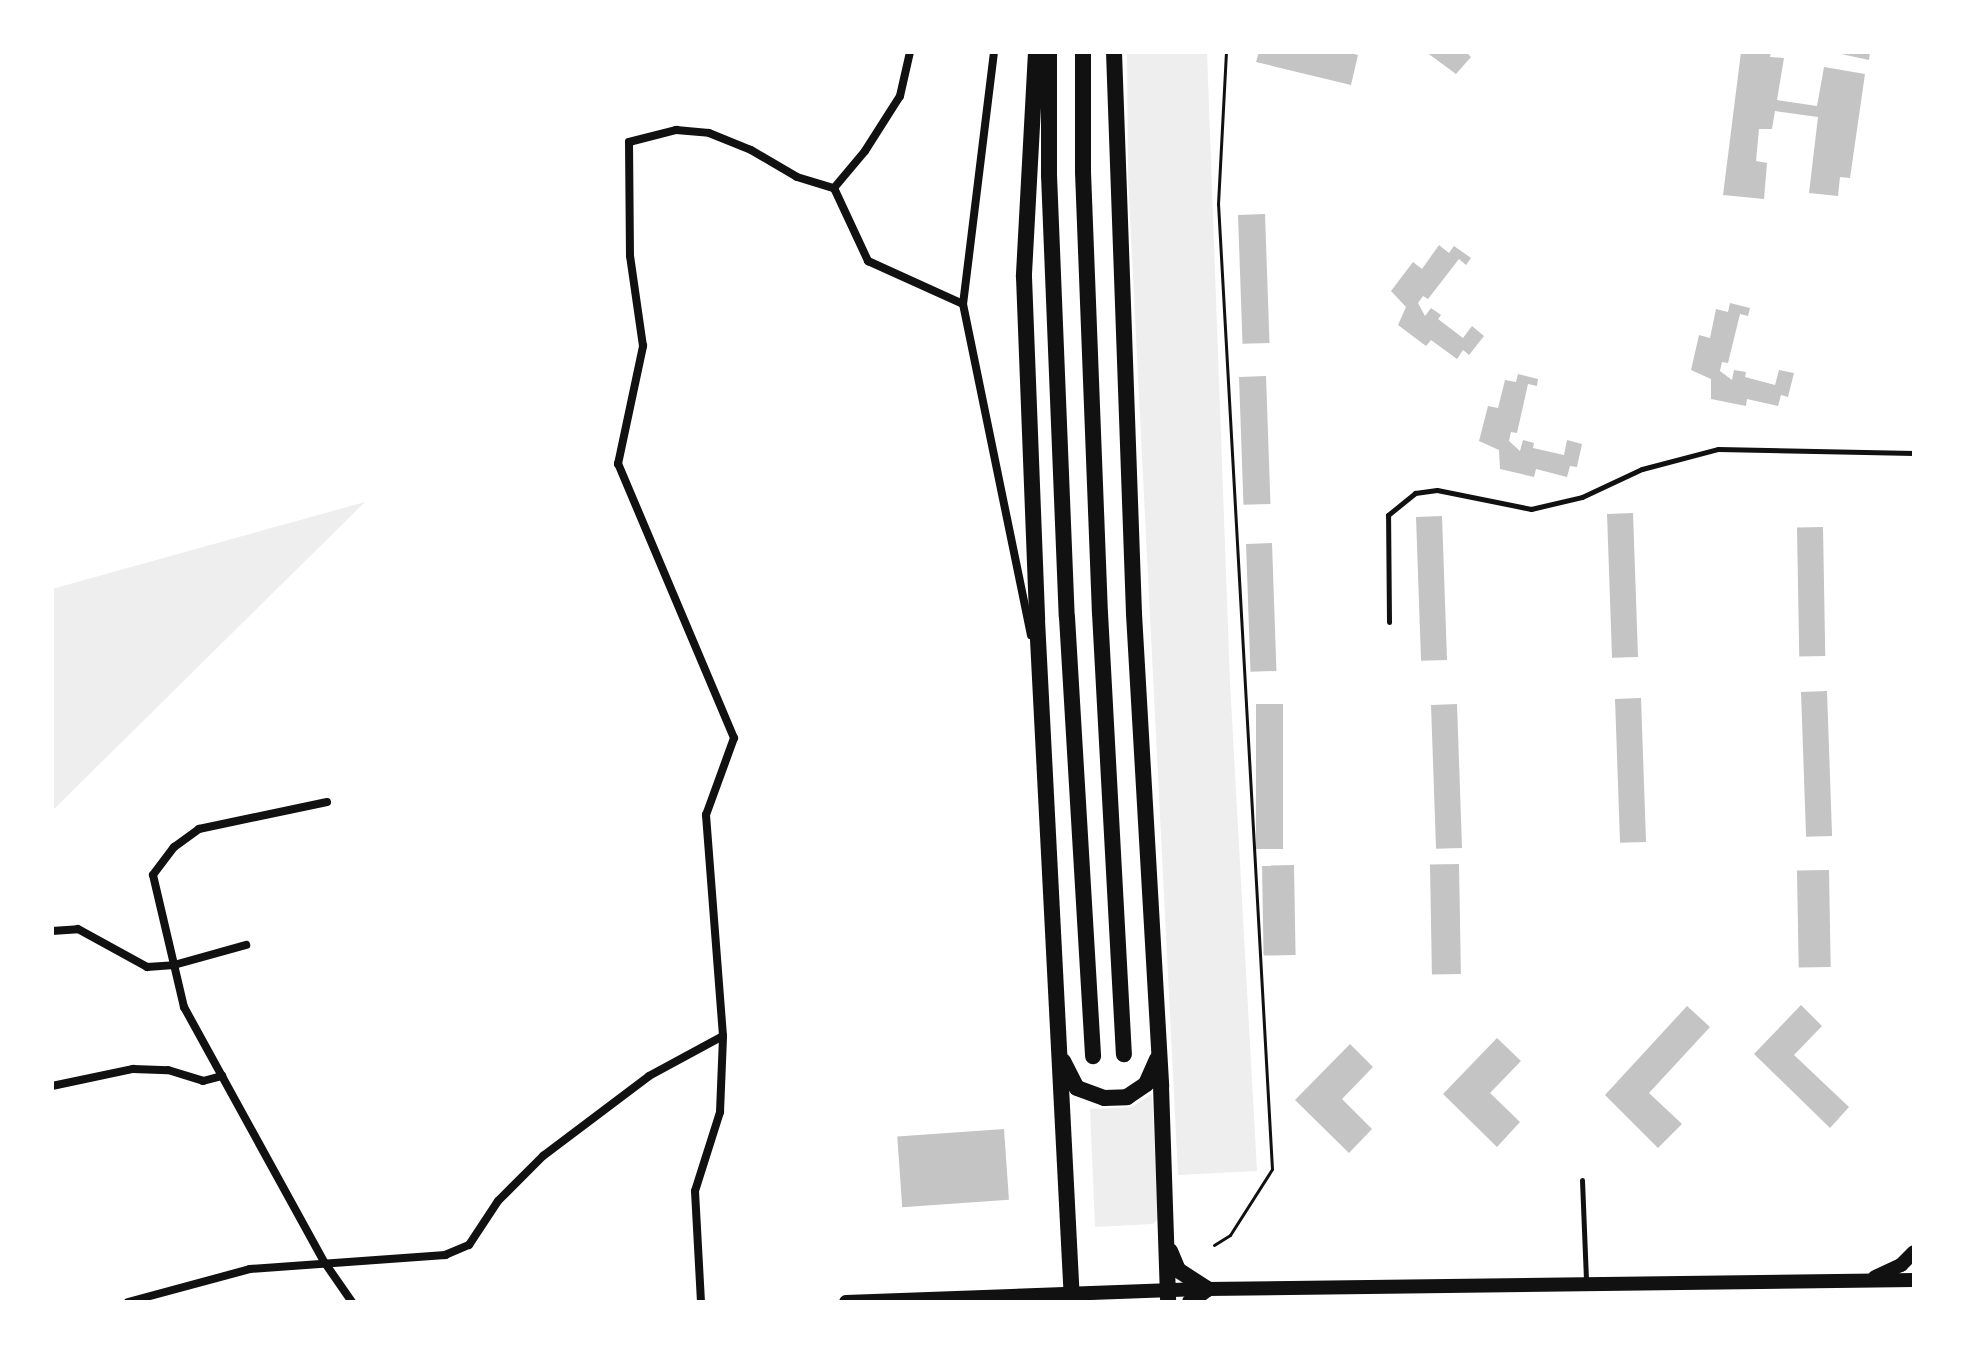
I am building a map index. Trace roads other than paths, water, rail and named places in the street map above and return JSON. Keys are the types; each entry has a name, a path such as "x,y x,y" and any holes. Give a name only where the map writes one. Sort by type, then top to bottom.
{"highway":[{"path":"1036,52 1024,277 1040,676 1072,1298"},
{"path":"1049,52 1049,175 1067,617 1093,1056"},
{"path":"1083,52 1083,172 1100,613 1124,1054"},
{"path":"1114,52 1134,614 1159,1052 1168,1296"},
{"path":"1060,1056 1077,1088 1104,1098 1127,1097 1146,1084 1159,1052"},
{"path":"1167,1238 1178,1270 1207,1289 1190,1302"}],"main road":[{"path":"1862,1280 1884,1275 1914,1252"},
{"path":"846,1302 1168,1296 1207,1289 1914,1280"}],"street":[{"path":"834,188 865,151 900,96 910,52"},
{"path":"994,52 963,304 1040,676"},
{"path":"701,1302 695,1191 720,1112 723,1036 706,815 734,738 618,464 643,346 630,256 629,142 676,130 709,133 751,150 797,177 834,188 868,261 963,304"},
{"path":"327,802 199,829 174,847 153,875 184,1007 325,1263 352,1302"},
{"path":"52,931 78,929 147,967 174,965 246,945"},
{"path":"128,1302 250,1269 445,1255 469,1245 498,1201 543,1156 649,1076 723,1036"},
{"path":"52,1086 133,1069 168,1070 203,1081 222,1076"}],"lane":[{"path":"1389,622 1388,515 1415,493 1437,490 1531,509 1582,497 1642,469 1718,449 1914,453"},
{"path":"1582,1180 1586,1282"}]}
